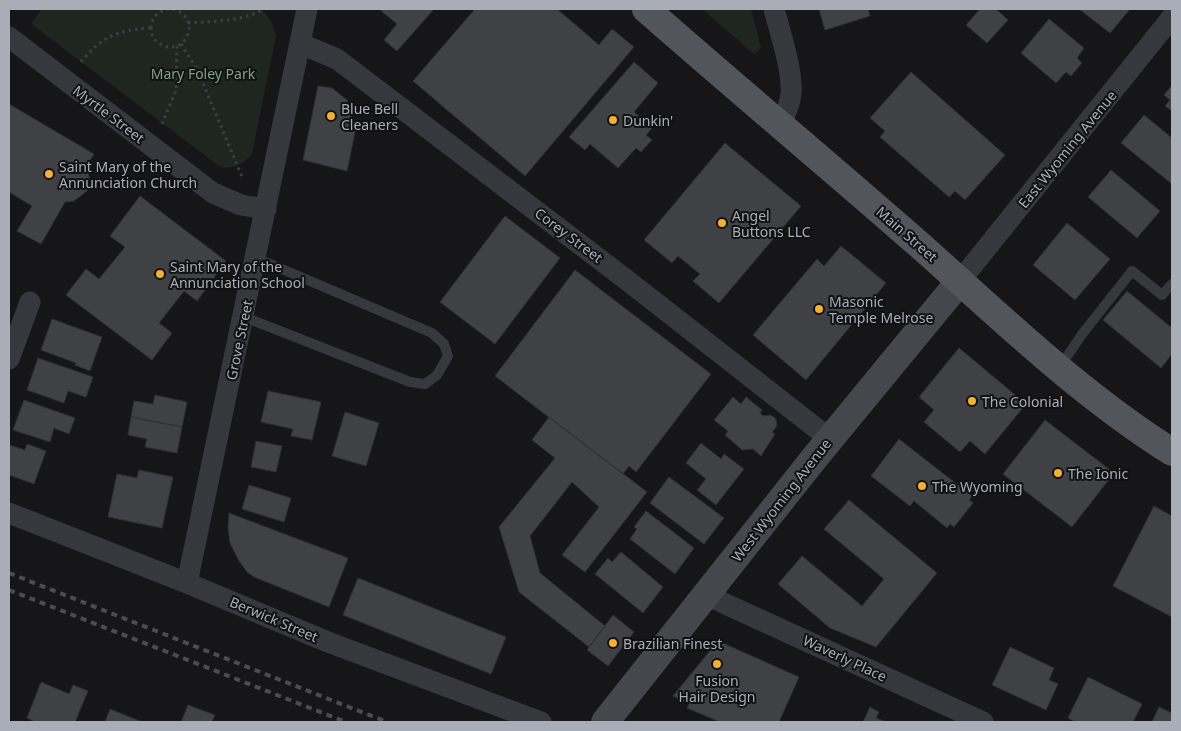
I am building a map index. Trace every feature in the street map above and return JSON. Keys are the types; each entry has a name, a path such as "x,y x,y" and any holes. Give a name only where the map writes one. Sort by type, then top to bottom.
{"main road":[{"name":"Main Street","path":"646,9 1059,369 1111,411 1172,452"},
{"name":"West Wyoming Avenue","path":"606,722 830,439 960,281"}],"street":[{"name":"Grove Street","path":"187,583 256,258 260,208 308,9"},
{"path":"774,9 786,55 791,94 787,111 780,124"},
{"name":"East Wyoming Avenue","path":"960,281 1172,17"},
{"name":"Myrtle Street","path":"9,37 212,193 232,202 260,208"},
{"name":"Corey Street","path":"300,44 337,59 620,275 830,439"},
{"path":"9,359 30,302"},
{"name":"Berwick Street","path":"9,513 187,583 328,642 541,722"},
{"name":"Waverly Place","path":"706,595 983,722"}],"lane":[{"path":"244,317 410,382 424,384 437,375 448,356 444,344 432,333 256,258"},
{"path":"1059,369 1083,333 1132,271 1162,295 1172,284"}],"path":[{"path":"171,9 180,12 188,23 186,39 179,45 166,47 158,43 153,37 151,28 161,10 171,9"},
{"path":"188,23 234,20 254,15 264,9"},
{"path":"66,81 89,52 108,36 133,29 151,28"},
{"path":"149,144 173,102 178,73 179,45"},
{"path":"179,45 197,69 260,208"}],"green space":[{"name":"Mary Foley Park","path":"42,9 262,9 272,23 276,36 252,153 237,166 228,168 219,166 31,24"},
{"path":"702,9 751,9 761,47 755,55"}],"building":[{"path":"379,9 434,9 397,51 384,40 397,24"},
{"path":"475,9 557,9 599,45 612,29 634,47 525,176 413,81"},
{"path":"819,9 868,9 870,16 825,30"},
{"path":"980,9 996,9 1008,20 987,43 966,25"},
{"path":"1079,9 1130,9 1110,33"},
{"path":"1049,19 1084,48 1077,58 1082,63 1071,76 1066,72 1056,83 1021,53"},
{"name":"Dunkin'","path":"634,62 658,83 634,112 652,128 646,135 652,140 641,152 636,148 618,168 590,144 585,150 569,137"},
{"path":"911,72 1005,155 965,200 955,191 949,197 880,137 885,131 870,118"},
{"path":"1172,85 1172,111 1165,106 1170,100 1164,95"},
{"name":"Blue Bell Cleaners","path":"318,86 332,88 347,100 355,132 347,171 303,160"},
{"name":"Saint Mary of the Annunciation Church","path":"9,104 94,154 86,166 90,180 87,191 74,201 65,202 41,244 17,231 32,206 9,192"},
{"path":"1144,115 1172,138 1172,184 1121,143"},
{"name":"Angel Buttons LLC","path":"725,143 801,206 719,303 693,281 700,274 678,256 672,263 644,240"},
{"path":"1111,170 1160,211 1137,238 1088,197"},
{"name":"Saint Mary of the Annunciation School","path":"140,196 226,261 197,301 184,291 159,323 172,333 152,360 66,295 86,269 99,279 125,247 110,236"},
{"path":"505,216 560,258 495,344 440,302"},
{"path":"1067,223 1110,259 1075,300 1033,265"},
{"name":"Masonic Temple Melrose","path":"841,246 886,283 806,380 753,335 817,259 824,266"},
{"path":"575,270 711,374 636,472 629,466 623,474 495,376"},
{"path":"1127,291 1172,328 1172,354 1161,368 1103,320"},
{"path":"52,319 102,337 90,371 75,365 76,363 41,350"},
{"name":"The Colonial","path":"959,348 1026,404 985,454 970,441 960,452 924,422 934,410 919,397"},
{"path":"38,358 93,377 86,397 68,391 64,403 27,390"},
{"path":"268,391 321,402 312,440 291,436 293,429 261,422"},
{"path":"155,395 187,402 182,427 131,417 134,401 153,404"},
{"path":"733,397 741,404 746,397 762,410 760,413 763,416 771,415 776,419 777,426 772,432 775,434 761,456 753,449 742,450 725,435 728,431 714,420"},
{"path":"24,400 75,418 69,434 54,428 50,442 13,430"},
{"path":"345,412 379,423 366,466 332,456"},
{"path":"131,417 182,427 177,453 145,447 147,439 128,435"},
{"path":"549,417 647,492 585,572 562,555 599,507 572,482 530,536 540,573 605,626 589,647 519,592 499,527 555,458 532,440"},
{"name":"The Ionic","path":"1045,420 1114,473 1072,527 1003,474"},
{"name":"The Wyoming","path":"899,439 972,496 969,500 973,503 954,527 950,524 947,528 914,501 910,506 871,476"},
{"path":"256,441 282,446 276,472 251,467"},
{"path":"701,443 721,459 724,454 744,469 716,505 697,490 706,479 686,463"},
{"path":"27,444 46,451 34,484 9,475 9,445 25,450"},
{"path":"139,470 173,477 162,528 108,517 117,474 137,478"},
{"path":"669,477 724,518 704,544 650,503"},
{"path":"249,485 291,498 284,522 242,509"},
{"path":"849,500 937,573 876,647 830,628 778,584 802,556 862,606 884,579 824,529"},
{"path":"1154,506 1172,516 1172,617 1113,586"},
{"path":"646,511 694,548 675,574 630,539 637,529 634,527"},
{"path":"229,513 348,558 329,607 254,577 247,572 230,543"},
{"path":"621,552 663,587 643,613 595,574 608,558 612,562"},
{"path":"358,578 506,637 491,674 343,615"},
{"path":"613,615 634,632 608,666 587,650"},
{"path":"718,641 799,677 779,722 720,722 687,708 689,704 673,696"},
{"path":"1010,647 1054,668 1049,680 1058,684 1046,710 992,685"},
{"path":"1088,677 1142,704 1133,722 1076,722 1068,718"},
{"path":"41,682 69,694 73,685 88,691 75,722 36,722 27,718"},
{"path":"188,705 215,715 212,722 181,722"},
{"path":"870,707 879,712 876,718 886,722 863,722"},
{"path":"1159,707 1172,713 1172,722 1152,722"},
{"path":"110,709 142,722 105,722"}],"railway":[{"path":"9,573 387,722"},
{"path":"9,590 346,722"}],"place":[{"name":"Blue Bell Cleaners","path":"331,116"},
{"name":"Dunkin'","path":"613,120"},
{"name":"Saint Mary of the Annunciation Church","path":"49,174"},
{"name":"Angel Buttons LLC","path":"722,223"},
{"name":"Saint Mary of the Annunciation School","path":"160,274"},
{"name":"Masonic Temple Melrose","path":"819,309"},
{"name":"The Colonial","path":"972,401"},
{"name":"The Ionic","path":"1058,473"},
{"name":"The Wyoming","path":"922,486"},
{"name":"Brazilian Finest","path":"613,643"},
{"name":"Fusion Hair Design","path":"717,664"}]}
